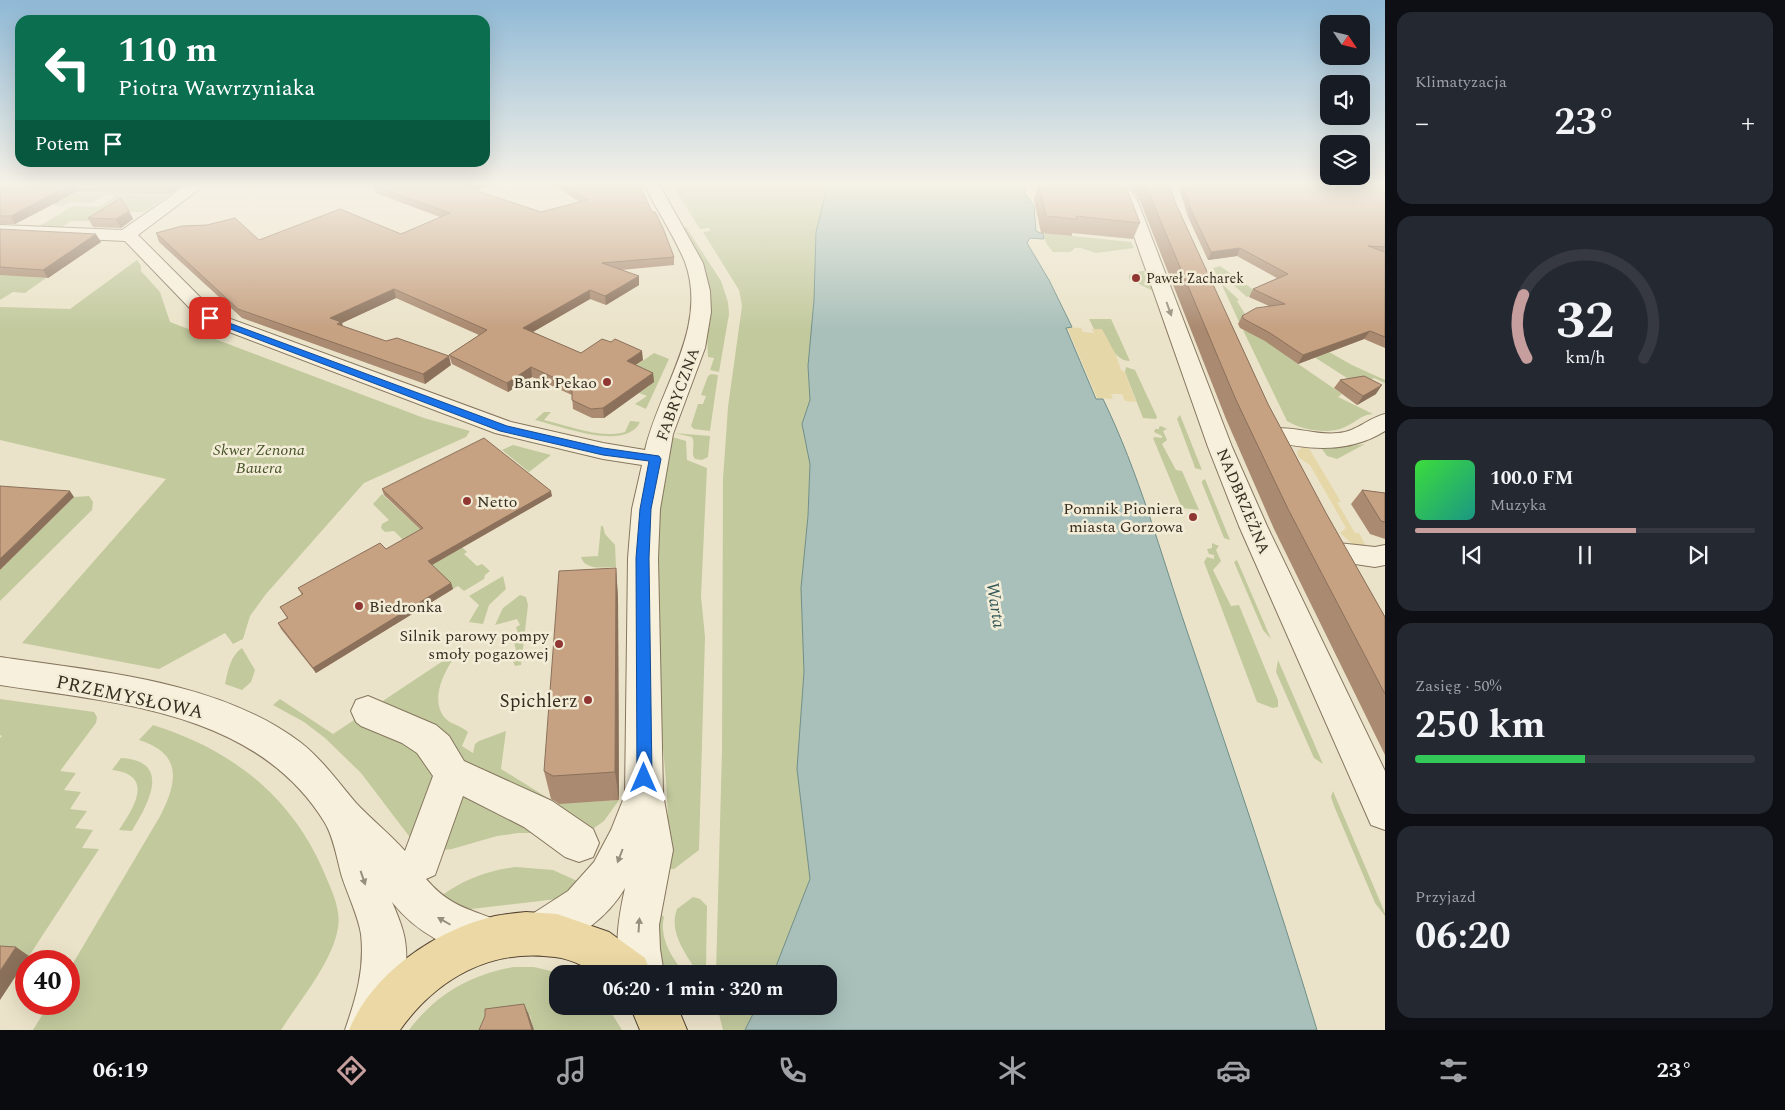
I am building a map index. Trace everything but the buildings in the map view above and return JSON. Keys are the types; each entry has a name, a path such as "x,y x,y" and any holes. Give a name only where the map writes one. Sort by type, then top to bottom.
{"main road":[{"path":"370,1030 404,991 431,968 460,950 489,938 515,933 541,932 566,937 590,946 619,965"},
{"path":"656,1015 664,1030"}],"street":[{"path":"43,232 125,236 136,241 210,318 504,428 603,451 655,459"},
{"path":"125,236 131,232"},
{"name":"FABRYCZNA","path":"641,965 638,948 638,925 653,850 644,794 642,558 646,509 663,428 694,348 701,306 694,263 677,232"},
{"name":"NADBRZEŻNA","path":"1142,232 1195,362 1220,447 1264,528 1385,812"},
{"path":"1288,458 1272,427 1326,441 1356,437 1385,421"},
{"path":"1353,580 1329,541 1375,557 1385,555"},
{"name":"PRZEMYSŁOWA","path":"0,671 166,700 210,712 231,721 281,750 325,791 342,816 368,840 422,905 448,924 468,933 489,938"},
{"path":"368,711 379,718 421,733 438,749 452,776 421,861"},
{"path":"452,776 464,778 538,814 579,843"},
{"name":"FABRYCZNA","path":"541,932 565,920 587,903 605,884 616,866 644,794"},
{"name":"PRZEMYSŁOWA","path":"342,816 382,933 384,970 370,1030"}],"green space":[{"path":"685,232 689,232 721,281 728,302 729,314 719,372 710,370 714,358 708,357 707,337 710,315 702,263"},
{"path":"703,232 821,232 808,366 810,400 802,424 810,463 808,516 801,588 804,672 797,769 810,879 777,965 716,965 722,750 723,479 728,407 742,306 739,290"},
{"path":"1043,233 1131,242 1134,248 1096,253 1081,248 1075,248 1070,252 1053,252 1046,243"},
{"name":"Skwer Zenona Bauera","path":"137,260 141,266 141,271 160,292 170,322 424,418 470,431 466,437 364,483 266,594 250,616 243,639 233,644 225,633 159,669 22,643 166,479 0,440 0,307 70,309"},
{"path":"1220,266 1258,293 1247,297 1230,282 1218,278 1213,268"},
{"path":"1146,271 1153,291 1129,279 1129,275"},
{"path":"0,274 46,278 25,293 13,292 0,300"},
{"path":"1221,283 1239,300 1237,301 1248,319 1313,343 1352,365 1385,380 1385,383 1374,378 1358,385 1308,353 1288,357 1342,394 1338,397 1373,414 1369,414 1345,427 1332,431 1308,429 1287,421 1243,330 1251,333 1241,326"},
{"path":"1089,319 1111,319 1130,361 1120,358 1116,354 1102,330 1094,329"},
{"path":"654,353 669,359 646,409 635,404 647,396 639,393 649,386 648,380 628,371"},
{"path":"1126,367 1135,370 1157,417 1156,419 1143,418 1125,372"},
{"path":"711,374 718,375 710,431 694,429 691,426 698,404 703,404 706,396 701,395 708,376"},
{"path":"544,412 551,412 544,420 595,433 615,434 625,432 630,421 640,422 632,431 621,435 607,436 576,431 535,420"},
{"path":"1180,415 1202,470 1195,468 1177,419"},
{"path":"1161,426 1167,429 1163,431 1167,440 1162,444 1176,470 1182,471 1199,510 1182,508 1153,438 1162,438 1162,436 1154,432 1155,429 1159,429"},
{"path":"674,433 710,436 708,457 702,460 695,459 692,437"},
{"path":"672,437 686,441 687,460 707,468 701,596 705,637 699,850 674,869 663,869 668,831 668,812 661,717 659,520"},
{"path":"1365,444 1337,459 1327,456 1320,446 1342,447"},
{"path":"513,445 551,455 529,472 502,450"},
{"path":"1205,479 1230,540 1224,538 1202,483"},
{"path":"382,494 448,555 462,547 467,552 464,554 477,566 482,564 490,571 485,575 484,579 464,591 458,586 453,589 394,531 385,532 381,528 382,524 389,520 373,504"},
{"path":"89,496 93,502 92,510 0,601 0,570 74,497"},
{"path":"601,526 603,526 605,534 615,545 616,567 601,568 591,566 586,564 581,557 598,556"},
{"path":"1212,543 1219,546 1216,550 1221,561 1213,570 1231,606 1239,605 1278,700 1278,707 1273,708 1257,702 1204,562 1207,557 1214,559 1214,555 1209,554 1207,549 1212,548"},
{"path":"1237,560 1271,639 1263,630 1234,562"},
{"path":"503,576 506,589 489,605 483,624 469,622 479,605 469,596"},
{"path":"520,595 526,597 528,605 521,665 515,666 512,659 515,657 513,651 516,649 514,643 517,641 514,634 518,633 516,627 520,625 517,619 495,625 503,608"},
{"path":"242,648 255,670 251,682 242,690 225,684 232,659"},
{"path":"461,649 450,664 441,682 438,701 440,710 445,718 468,732 462,746 473,753 475,744 479,741 506,731 501,769 551,800 551,804 619,800 604,821 587,833 518,833 497,836 452,849 434,851 415,844 361,773 325,738 304,722 273,705 280,699 333,734"},
{"path":"1278,660 1323,764 1314,758 1276,672"},
{"path":"0,699 94,712 97,717 96,723 60,771 76,773 64,790 81,792 70,809 87,811 75,828 93,830 82,848 99,849 33,950 15,950 15,955 0,953 0,738 2,736 0,735"},
{"path":"153,725 182,735 234,763 278,801 297,823 313,849 336,902 338,928 335,941 322,968 281,1030 33,1030 42,1015 80,1015 80,951 159,818 170,793 173,772 170,762 164,753 154,746 139,740"},
{"path":"121,758 137,761 147,767 152,775 149,797 132,831 119,830 135,803 137,794 137,786 134,779 126,773 112,770"},
{"path":"1333,791 1385,916 1375,903 1334,806 1331,797"},
{"path":"516,867 553,870 584,884 557,899 471,909 455,907 438,898 456,886 475,877"},
{"path":"693,897 700,899 707,906 706,965 692,965 683,949 675,930 677,909"},
{"path":"655,909 664,917 663,933 665,940 679,965 663,965 659,959"},
{"path":"514,967 534,967 549,971 549,1015 613,1015 622,1030 533,1030 530,1015 491,1020 490,1030 409,1030 430,1006 455,988 498,970"},
{"path":"719,1015 752,1015 745,1030 723,1030"}],"sand":[{"path":"1067,327 1081,328 1083,332 1094,333 1092,329 1102,329 1116,355 1121,370 1125,372 1136,402 1125,401 1122,394 1111,394 1113,399 1097,398"},
{"path":"1307,445 1341,502 1337,502 1355,533 1359,533 1368,550 1355,546 1340,533 1346,528 1310,465 1298,457 1297,451"}],"water":[{"name":"Warta","path":"816,232 1038,232 1043,234 1044,239 1030,238 1027,243 1049,280 1072,327 1066,328 1096,399 1103,399 1139,485 1254,830 1317,1030 745,1030 752,1015 837,1015 837,965 777,965 810,879 797,769 804,672 801,588 808,516 810,464 802,424 810,400 808,366 814,300"}],"place":[{"name":"Paweł Zacharek","path":"1136,278"},
{"name":"Bank Pekao","path":"607,382"},
{"name":"Netto","path":"467,501"},
{"name":"Pomnik Pioniera miasta Gorzowa","path":"1193,517"},
{"name":"Biedronka","path":"359,606"},
{"name":"Silnik parowy pompy smoły pogazowej","path":"559,644"},
{"name":"Spichlerz","path":"588,700"}],"route":[{"path":"210,318 504,428 622,455 655,459 646,509 642,558 644,778"}]}
